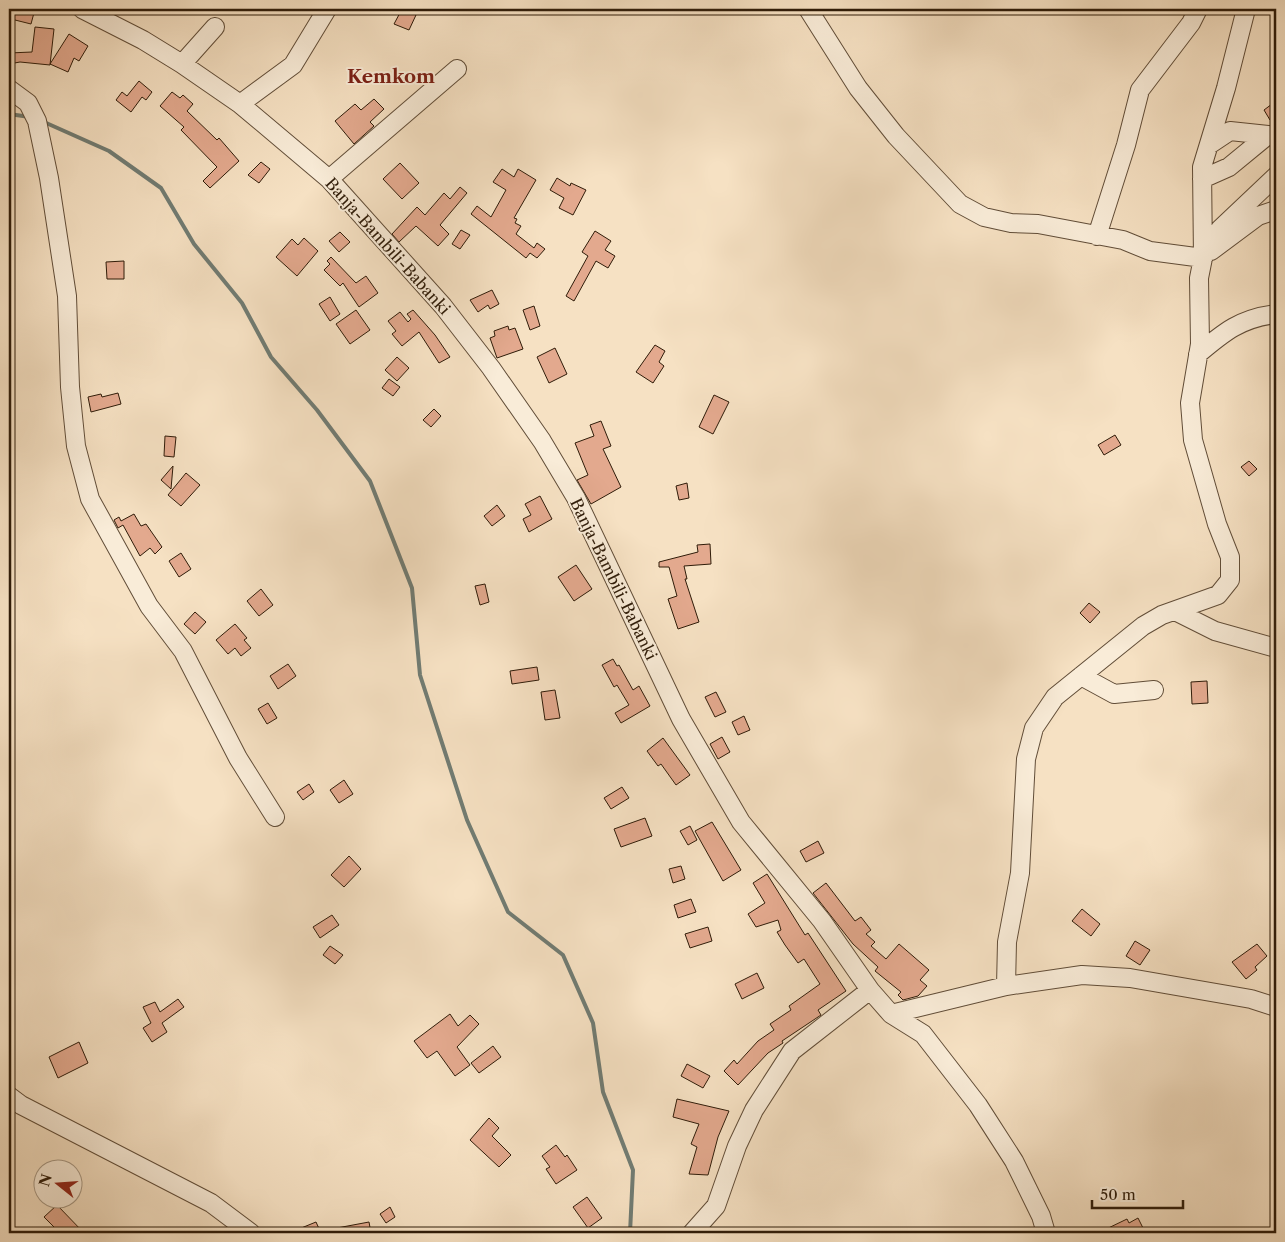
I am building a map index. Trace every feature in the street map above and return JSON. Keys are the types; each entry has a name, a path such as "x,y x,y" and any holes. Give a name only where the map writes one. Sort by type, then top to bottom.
{"street":[{"name":"Banja-Bambili-Babanki","path":"82,9 144,40 240,104 329,179 444,306 491,368 542,442 576,498 681,719 742,822 822,921 870,990 891,1014 923,1034 978,1105 1014,1161 1041,1216 1047,1233"},
{"path":"240,104 293,65 327,9"},
{"path":"808,9 858,88 896,136 960,204 984,218 1010,223 1038,224 1123,240 1150,251 1203,258 1258,216 1276,210"},
{"path":"1097,236 1126,145 1140,90 1191,23 1198,9"},
{"path":"1006,986 1007,942 1020,873 1026,759 1034,728 1055,697 1143,626 1174,611 1218,594 1230,580 1230,557 1217,524 1194,440 1190,403 1198,354 1199,278 1203,258 1202,167 1226,88 1246,9"},
{"path":"182,64 214,27"},
{"path":"329,179 457,69"},
{"path":"9,89 28,103 37,121 49,178 67,296 70,387 76,446 90,499 149,606 182,650 238,758 275,817"},
{"path":"1202,179 1229,167 1268,135 1230,131 1209,145"},
{"path":"1203,258 1220,229 1276,176"},
{"path":"1198,354 1227,329 1254,317 1276,314"},
{"path":"1174,611 1215,631 1276,648"},
{"path":"1081,676 1114,694 1154,690"},
{"path":"891,1014 1006,986 1082,975 1130,978 1251,999 1276,1006"},
{"path":"692,1233 716,1206 738,1146 754,1110 792,1051 870,990"},
{"path":"9,1096 21,1105 211,1203 251,1233"}],"building":[{"path":"13,9 35,9 31,24 11,19"},
{"path":"402,9 416,15 409,30 394,24"},
{"path":"35,27 54,29 50,65 20,62 9,64 9,53 32,52"},
{"path":"69,34 88,46 79,61 74,58 68,72 50,64"},
{"path":"139,81 152,92 146,100 142,97 131,112 116,100 122,92 127,96"},
{"path":"172,92 180,98 183,95 193,104 187,111 217,140 219,138 239,161 210,188 203,181 217,167 181,130 184,127 160,106"},
{"path":"374,99 384,109 370,122 374,126 354,144 335,121 355,104 361,110"},
{"path":"1276,101 1276,116 1270,120 1264,110"},
{"path":"261,162 270,169 259,183 248,175"},
{"path":"400,163 419,183 402,199 383,179"},
{"path":"502,169 514,177 518,169 536,180 514,218 517,219 515,223 521,226 516,234 534,248 537,243 545,249 537,258 530,253 526,258 471,214 477,206 491,217 506,190 493,182"},
{"path":"557,178 570,186 571,183 586,190 573,215 559,208 564,198 550,190"},
{"path":"460,187 467,193 440,225 449,234 438,246 416,226 399,242 392,234 417,207 425,215 444,193 450,199"},
{"path":"461,230 470,235 460,249 452,244"},
{"path":"595,231 611,241 605,250 615,256 608,268 596,261 574,301 566,296 588,256 582,252"},
{"path":"340,232 350,242 339,252 329,241"},
{"path":"304,238 318,251 297,276 276,257 292,239 298,245"},
{"path":"331,257 356,283 366,276 378,293 359,307 343,283 340,286 324,270 330,264 327,261"},
{"path":"124,261 124,279 107,279 106,262"},
{"path":"492,290 499,304 490,309 488,305 478,312 470,300"},
{"path":"330,297 340,314 330,321 319,304"},
{"path":"534,306 540,326 530,330 523,310"},
{"path":"356,310 370,330 350,344 336,324"},
{"path":"413,310 435,335 450,357 439,363 419,332 402,346 392,334 396,331 388,321 400,312 408,322 411,319 407,314"},
{"path":"508,326 509,330 515,328 523,349 497,358 490,338 495,336 494,331"},
{"path":"655,345 665,351 659,362 664,366 653,383 636,372"},
{"path":"555,348 567,374 549,383 537,357"},
{"path":"397,357 409,368 397,381 385,370"},
{"path":"389,379 400,387 393,396 382,388"},
{"path":"118,393 121,404 91,412 88,397 101,394 102,397"},
{"path":"714,395 729,402 713,434 699,427"},
{"path":"434,409 441,416 431,427 423,420"},
{"path":"601,421 611,446 603,449 621,487 591,504 577,480 588,475 575,443 594,436 590,425"},
{"path":"1115,435 1121,445 1104,455 1098,445"},
{"path":"165,436 176,437 174,457 164,456"},
{"path":"1249,461 1257,469 1249,476 1241,467"},
{"path":"173,466 171,489 161,480"},
{"path":"186,473 200,485 181,506 168,495"},
{"path":"687,483 689,498 679,500 676,486"},
{"path":"540,496 552,519 529,532 523,519 531,515 525,504"},
{"path":"497,505 505,516 492,526 484,516"},
{"path":"134,514 141,526 146,524 162,547 155,554 150,548 140,556 123,525 118,528 114,520 119,517 121,521"},
{"path":"710,544 711,564 684,566 687,579 685,579 699,622 678,629 668,599 677,596 669,567 659,567 659,562 698,552 697,545"},
{"path":"181,553 191,569 179,577 169,561"},
{"path":"576,565 592,589 574,601 558,577"},
{"path":"485,584 489,602 480,605 475,586"},
{"path":"261,589 273,605 259,616 247,601"},
{"path":"1089,603 1100,612 1090,623 1080,613"},
{"path":"195,612 206,622 195,634 184,624"},
{"path":"235,624 247,638 244,640 251,648 241,656 235,648 228,654 216,640"},
{"path":"613,659 617,666 619,665 633,690 639,686 650,706 621,723 615,713 629,705 617,685 614,687 602,665"},
{"path":"288,664 296,676 278,689 270,676"},
{"path":"537,667 539,680 512,684 510,671"},
{"path":"1207,681 1208,703 1192,704 1191,682"},
{"path":"555,690 560,718 545,720 541,692"},
{"path":"716,692 726,712 715,717 705,697"},
{"path":"268,703 277,718 267,724 258,709"},
{"path":"744,716 750,730 738,735 732,722"},
{"path":"722,737 730,752 718,759 710,744"},
{"path":"663,738 690,775 676,785 661,764 658,766 647,751"},
{"path":"344,780 353,794 339,803 330,790"},
{"path":"309,784 314,792 303,800 297,792"},
{"path":"622,787 629,798 611,809 604,798"},
{"path":"645,818 652,836 621,847 614,829"},
{"path":"712,822 741,870 723,881 695,831"},
{"path":"690,826 697,840 688,845 680,831"},
{"path":"818,841 824,853 806,862 800,851"},
{"path":"349,856 361,869 344,887 331,875"},
{"path":"681,866 685,879 673,883 669,869"},
{"path":"767,874 805,935 808,933 846,991 818,1010 821,1015 782,1041 783,1043 768,1053 738,1085 724,1071 734,1060 737,1064 758,1041 774,1030 770,1024 791,1010 789,1006 820,984 804,959 798,963 785,945 777,932 781,930 778,920 756,927 748,914 765,903 753,883"},
{"path":"826,883 855,921 861,917 871,930 866,934 875,942 871,946 886,959 899,944 929,970 920,980 927,986 918,996 903,1000 898,995 901,992 875,971 878,967 853,944 813,893"},
{"path":"691,899 696,912 678,918 674,905"},
{"path":"1082,909 1100,924 1091,936 1072,921"},
{"path":"332,915 339,925 320,938 313,927"},
{"path":"708,927 712,941 690,948 685,934"},
{"path":"1135,941 1150,950 1140,965 1126,956"},
{"path":"1257,944 1267,956 1255,967 1257,970 1246,979 1232,962"},
{"path":"330,946 343,955 335,964 323,955"},
{"path":"757,973 764,988 742,999 735,984"},
{"path":"178,999 184,1007 162,1023 167,1032 152,1042 143,1028 151,1023 143,1007 155,1002 160,1012"},
{"path":"450,1014 458,1026 470,1015 479,1024 457,1047 470,1065 455,1076 437,1051 427,1058 414,1041"},
{"path":"79,1042 88,1063 58,1078 49,1057"},
{"path":"493,1046 501,1057 479,1073 471,1063"},
{"path":"687,1064 710,1076 703,1088 681,1076"},
{"path":"677,1099 729,1111 718,1137 708,1175 689,1174 697,1147 691,1144 699,1124 673,1117"},
{"path":"489,1118 499,1128 492,1136 511,1155 499,1167 470,1140"},
{"path":"556,1145 565,1157 567,1155 577,1170 556,1184 546,1169 550,1167 542,1156"},
{"path":"587,1197 602,1218 588,1228 573,1207"},
{"path":"390,1207 395,1217 386,1223 380,1214"},
{"path":"52,1210 62,1210 84,1233 60,1233 44,1217"},
{"path":"1138,1218 1144,1230 1137,1233 1098,1233 1127,1219 1129,1223"},
{"path":"316,1222 321,1233 289,1233"},
{"path":"369,1222 371,1233 338,1233 337,1228"}],"waterway":[{"path":"9,114 30,117"},
{"path":"44,122 109,151 161,188 194,244 242,303 271,357 317,410 370,481 412,588 420,675 467,820 508,912 563,955 593,1023 603,1092 633,1170 630,1233"}],"district":[{"name":"Kemkom","path":"391,76"}]}
